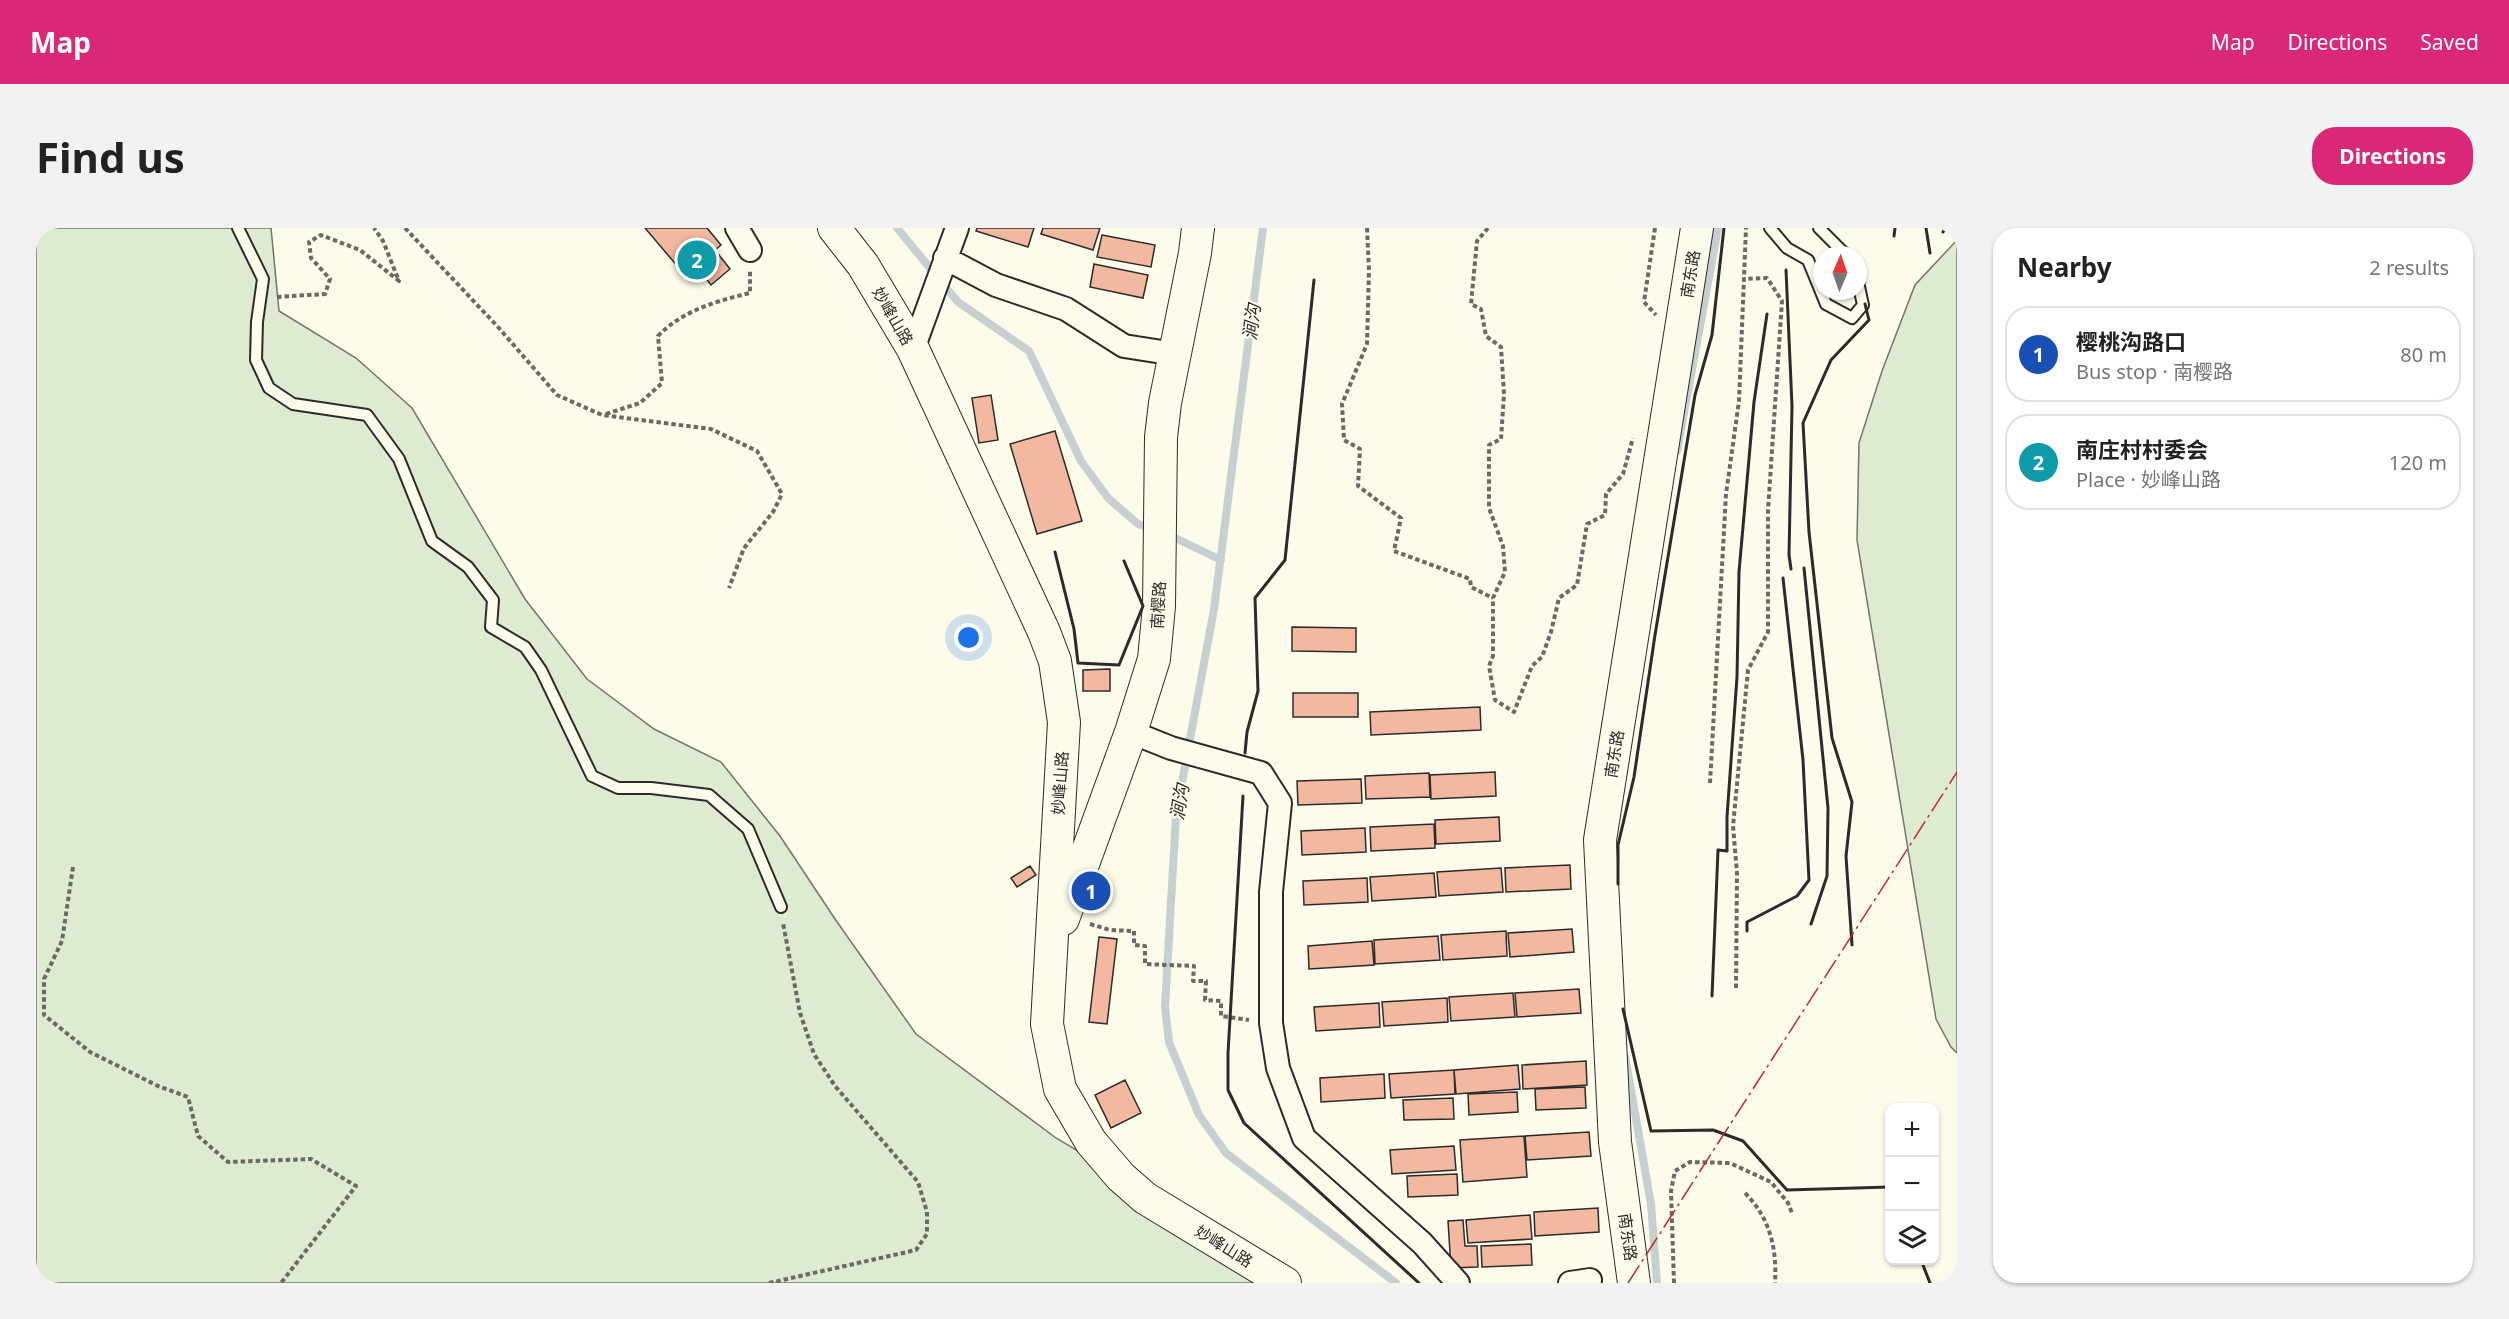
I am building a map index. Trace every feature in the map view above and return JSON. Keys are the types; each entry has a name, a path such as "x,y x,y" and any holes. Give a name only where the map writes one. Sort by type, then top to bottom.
{"street":[{"path":"737,228 750,250"},
{"name":"妙峰山路","path":"834,228 863,265 913,349 1055,661 1064,722 1047,1024 1060,1089 1091,1142 1121,1177 1145,1198 1285,1283"},
{"path":"913,349 933,288 957,228"},
{"name":"南樱路","path":"1049,969 1064,916 1131,732 1154,659 1159,606 1162,426 1195,254 1197,228"},
{"name":"南东路","path":"1634,1283 1615,1142 1600,840 1697,228"},
{"path":"944,261 996,285 1066,309 1124,346 1175,354"},
{"path":"1131,732 1171,748 1261,773 1280,803 1271,892 1271,1023 1278,1068 1304,1138 1422,1243 1458,1283"}],"lane":[{"path":"238,228 263,279 257,322 256,360 269,388 292,404 367,416 399,459 432,541 468,567 493,600 491,627 525,647 541,670 592,776 618,788 651,788 709,795 748,829 781,907"},
{"path":"1770,228 1787,248 1808,260 1813,272"},
{"path":"1819,228 1837,246"},
{"path":"1824,300 1826,304 1852,318 1863,305 1862,300"}],"path":[{"path":"261,297 300,297 325,294 330,279 311,258 309,242 321,235 360,250 399,281 383,241 374,228"},
{"path":"405,228 491,319 557,395 602,415 711,429 757,451 782,494 773,513 744,548 729,588"},
{"path":"1367,228 1369,270 1367,344 1342,404 1344,441 1360,449 1358,486 1401,518 1394,551 1470,579 1471,586 1493,598"},
{"path":"1488,228 1477,241 1471,304 1481,309 1486,336 1501,347 1503,382 1502,439 1489,445 1490,508 1503,546 1505,572 1493,598 1493,656 1489,666 1495,700 1514,712 1532,666 1542,657 1559,598 1577,585 1587,524 1605,515 1606,494 1623,474 1634,435"},
{"path":"1655,228 1644,302 1659,318"},
{"path":"1710,783 1726,494 1739,401 1746,228"},
{"path":"602,415 640,403 662,383 658,336 672,321 718,301 750,293 750,250"},
{"path":"1736,988 1737,873 1733,826 1748,670 1768,632 1768,510 1782,301 1767,278 1744,279"},
{"path":"73,867 62,941 44,979 44,1015 90,1052 158,1086 188,1097 198,1136 228,1162 311,1159 356,1186 280,1283"},
{"path":"769,1283 916,1250 927,1234 927,1212 918,1182 835,1086 814,1053 800,1013 781,907"},
{"path":"1110,930 1134,931 1134,945 1145,946 1145,964 1194,966 1193,981 1206,981 1205,1000 1221,1001 1221,1016 1229,1016"},
{"path":"1674,1283 1671,1191 1676,1171 1690,1162 1730,1163 1771,1182 1788,1203 1792,1213"},
{"path":"1745,1193 1756,1204 1769,1227 1776,1261 1775,1283"}],"green space":[{"path":"36,228 271,228 279,311 356,358 412,408 525,599 587,679 654,729 721,762 780,836 916,1034 1056,1138 1299,1283 36,1283"},
{"path":"1957,240 1957,1053 1951,1047 1936,1019 1857,540 1859,443 1882,371 1915,285"}],"building":[{"path":"645,228 707,228 721,245 715,250 730,269 711,285 701,272 690,281"},
{"path":"977,228 1034,228 1028,247 976,231"},
{"path":"1043,228 1100,228 1093,250 1041,234"},
{"path":"1102,235 1155,245 1151,267 1097,257"},
{"path":"1094,264 1148,275 1143,298 1090,287"},
{"path":"991,395 998,440 979,443 972,398"},
{"path":"1055,431 1082,521 1037,534 1010,444"},
{"path":"1292,627 1356,628 1356,652 1292,651"},
{"path":"1110,669 1110,691 1083,691 1083,670"},
{"path":"1293,693 1358,693 1358,717 1293,717"},
{"path":"1480,707 1481,730 1371,735 1370,712"},
{"path":"1495,772 1496,796 1431,799 1430,775"},
{"path":"1429,773 1430,797 1366,799 1365,776"},
{"path":"1361,779 1362,803 1298,805 1297,781"},
{"path":"1499,817 1500,841 1436,844 1435,820"},
{"path":"1434,824 1435,848 1371,851 1370,827"},
{"path":"1365,828 1366,852 1302,855 1301,831"},
{"path":"1570,865 1571,889 1506,892 1505,868"},
{"path":"1030,866 1036,875 1017,887 1011,878"},
{"path":"1501,868 1503,892 1439,896 1437,872"},
{"path":"1434,873 1436,897 1372,901 1370,877"},
{"path":"1367,878 1368,902 1304,905 1303,881"},
{"path":"1572,929 1574,952 1510,957 1508,933"},
{"path":"1506,931 1507,956 1443,960 1441,935"},
{"path":"1438,936 1440,960 1375,964 1374,940"},
{"path":"1099,937 1117,939 1107,1024 1089,1022"},
{"path":"1372,941 1374,965 1309,969 1308,946"},
{"path":"1579,989 1581,1013 1517,1017 1515,993"},
{"path":"1513,993 1515,1017 1451,1021 1449,997"},
{"path":"1447,998 1448,1022 1384,1026 1382,1002"},
{"path":"1379,1003 1380,1027 1316,1031 1314,1007"},
{"path":"1586,1061 1587,1085 1523,1089 1522,1065"},
{"path":"1518,1065 1520,1089 1456,1094 1454,1070"},
{"path":"1454,1070 1455,1094 1391,1098 1389,1074"},
{"path":"1384,1074 1385,1098 1321,1102 1320,1078"},
{"path":"1125,1080 1141,1113 1111,1128 1095,1095"},
{"path":"1585,1087 1586,1108 1536,1110 1535,1089"},
{"path":"1517,1092 1518,1112 1469,1115 1468,1094"},
{"path":"1453,1098 1454,1119 1404,1120 1403,1100"},
{"path":"1589,1132 1591,1156 1527,1160 1525,1136"},
{"path":"1524,1136 1527,1177 1463,1182 1460,1140"},
{"path":"1454,1146 1456,1170 1392,1174 1390,1150"},
{"path":"1457,1174 1458,1195 1408,1197 1407,1176"},
{"path":"1598,1208 1599,1232 1535,1236 1534,1212"},
{"path":"1530,1215 1532,1239 1468,1243 1466,1220"},
{"path":"1463,1220 1465,1246 1477,1246 1478,1267 1451,1268 1448,1221"},
{"path":"1531,1244 1532,1265 1482,1267 1481,1246"}],"waterway":[{"path":"897,228 958,302 1029,351 1081,461 1108,498 1138,524 1152,529"},
{"name":"涧沟","path":"1263,228 1214,609 1176,815 1165,1007 1169,1042 1199,1115 1226,1153 1396,1283"},
{"path":"1677,451 1718,228"},
{"path":"1169,535 1221,560"},
{"path":"1625,1056 1651,1204 1657,1283"}],"wall":[{"path":"1618,884 1618,845 1634,777 1695,395 1712,335 1724,228"},
{"path":"1894,236 1895,228"},
{"path":"1926,228 1930,253"},
{"path":"1943,232 1945,228"},
{"path":"1786,270 1792,406 1789,555 1791,569"},
{"path":"1245,753 1247,732 1258,691 1255,598 1285,560 1314,280"},
{"path":"1852,945 1846,856 1852,802 1832,738 1809,532 1803,423 1831,360 1869,320 1865,304"},
{"path":"1712,996 1718,850 1727,851 1727,817 1737,677 1739,572 1754,402 1767,314"},
{"path":"1055,552 1074,629 1078,663 1119,665 1143,606 1124,561"},
{"path":"1804,568 1828,808 1827,876 1811,924"},
{"path":"1747,931 1747,922 1797,896 1809,880 1803,760 1783,578"},
{"path":"1243,796 1228,1053 1228,1090 1244,1123 1419,1283"},
{"path":"1623,1009 1651,1131 1713,1130 1743,1141 1787,1190 1885,1187"},
{"path":"1923,1265 1930,1283"}],"power":[{"path":"1628,1283 1957,772"}],"place":[{"name":"南庄村村委会","path":"697,260"},
{"name":"樱桃沟路口","path":"1091,891"}]}
